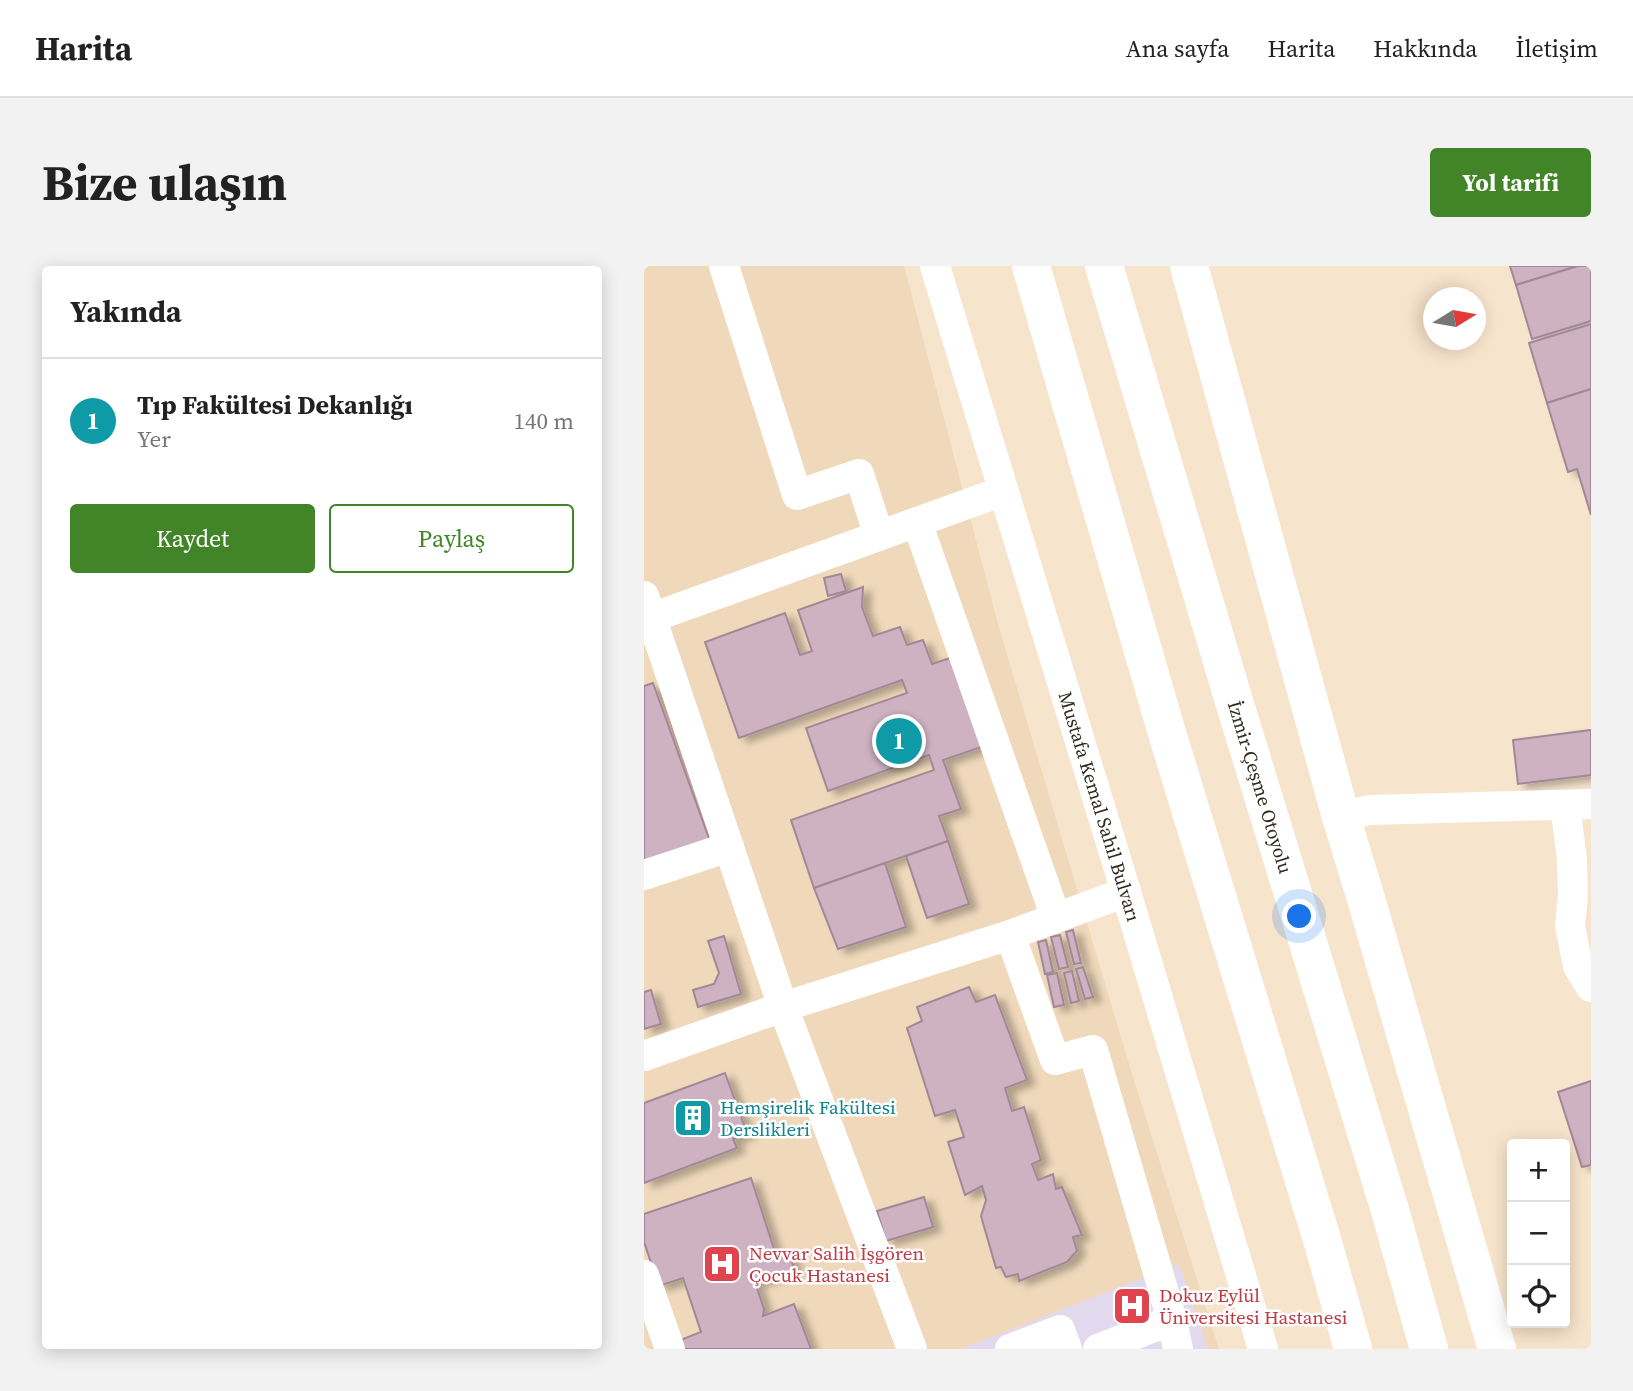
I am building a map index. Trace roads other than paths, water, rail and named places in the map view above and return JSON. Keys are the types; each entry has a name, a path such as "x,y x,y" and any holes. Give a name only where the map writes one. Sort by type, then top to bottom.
{"main road":[{"path":"1031,266 1163,720 1353,1349"},
{"name":"İzmir-Çeşme Otoyolu","path":"1104,266 1389,1207 1429,1349"},
{"path":"1189,266 1341,817 1497,1349"}],"street":[{"path":"724,266 797,495 859,474 879,536"},
{"name":"Mustafa Kemal Sahil Bulvarı","path":"933,266 995,494 1102,814 1263,1349"},
{"path":"912,1349 783,1006 648,607 879,536 995,494"},
{"path":"917,522 1056,918"},
{"path":"1341,817 1369,810 1578,804 1572,860 1570,926 1578,967 1591,987"},
{"path":"644,875 729,847"},
{"path":"644,1056 783,1006 1010,935 1126,892"},
{"path":"1010,935 1055,1060 1093,1050 1172,1320 1178,1349"},
{"path":"644,1275 670,1349"},
{"path":"1098,1349 1172,1320"},
{"path":"1010,1349 1060,1330 1067,1349"}],"place":[{"name":"Tıp Fakültesi Dekanlığı","path":"899,741"},
{"name":"Hemşirelik Fakültesi Derslikleri","path":"693,1118"},
{"name":"Nevvar Salih İşgören Çocuk Hastanesi","path":"722,1264"},
{"name":"Dokuz Eylül Üniversitesi Hastanesi","path":"1132,1306"}]}
